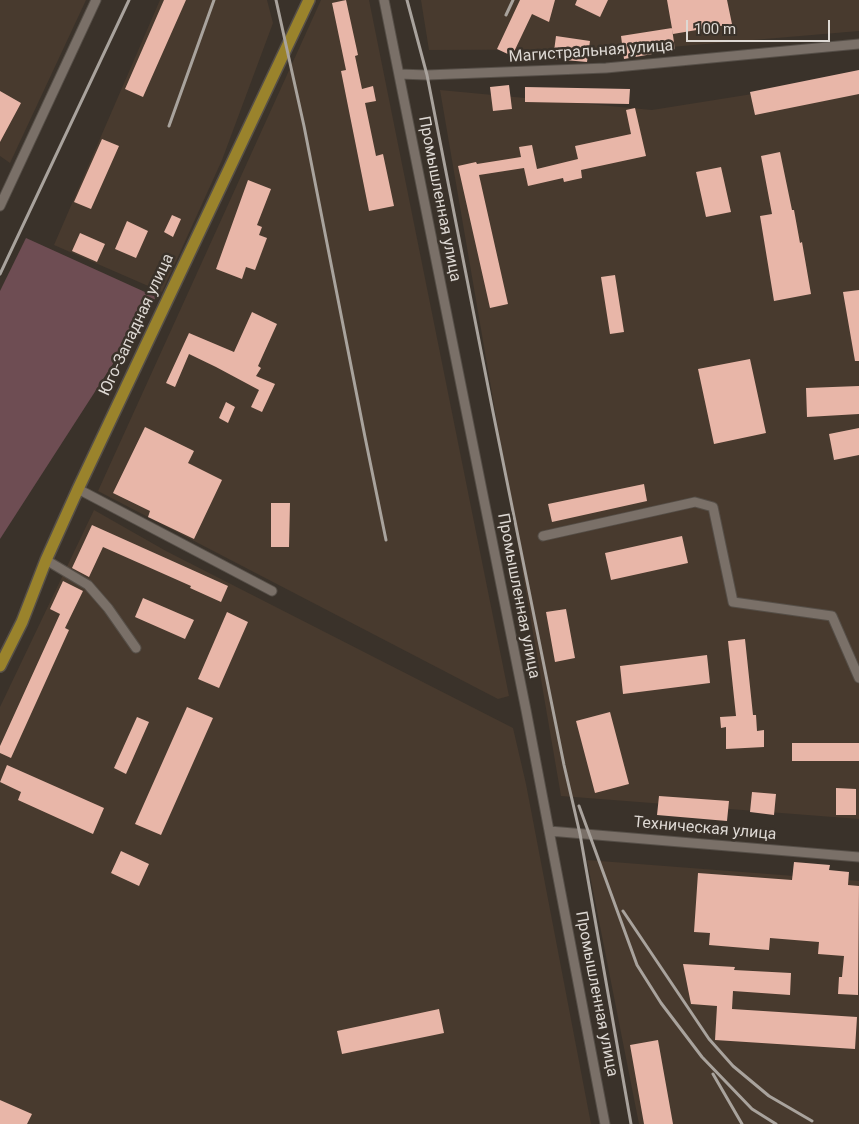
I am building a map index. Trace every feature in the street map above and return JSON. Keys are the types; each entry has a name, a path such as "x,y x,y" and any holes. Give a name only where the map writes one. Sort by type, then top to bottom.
{"main road":[{"name":"Юго-Западная улица","path":"0,666 22,622 46,560 78,489 309,0"}],"street":[{"path":"0,206 96,0"},
{"path":"384,0 400,74"},
{"name":"Магистральная улица","path":"400,74 427,75 606,68 859,44"},
{"name":"Промышленная улица","path":"400,74 605,1124"},
{"path":"78,489 272,591"},
{"path":"543,536 695,502 712,507 734,602 832,616 859,678"},
{"path":"46,560 88,585 108,608 136,648"},
{"name":"Техническая улица","path":"549,831 859,857"}],"shaded area":[{"path":"0,0 86,0 10,163 0,156"},
{"path":"160,0 267,0 273,23 222,160 162,292 54,245"},
{"path":"321,0 369,0 509,696 498,699 98,491"},
{"path":"421,0 859,0 859,31 647,49 429,50"},
{"path":"859,77 859,819 561,796 440,90 652,110"},
{"path":"26,238 156,297 0,539 0,291"},
{"path":"94,510 166,551 513,728 526,784 591,1124 0,1124 0,707"},
{"path":"587,860 859,881 859,1124 639,1124"}],"building":[{"path":"164,0 186,0 143,97 125,89"},
{"path":"346,0 358,55 355,56 362,89 373,86 376,101 365,103 376,156 383,154 394,206 369,211 341,71 346,70 332,3"},
{"path":"520,0 555,0 549,22 532,14 512,56 497,49"},
{"path":"577,0 608,0 600,17 575,5"},
{"path":"667,0 727,0 732,24 673,34"},
{"path":"672,28 675,50 624,59 621,36"},
{"path":"556,36 590,41 587,62 553,59"},
{"path":"859,70 859,94 755,115 750,92"},
{"path":"509,85 512,109 493,111 490,87"},
{"path":"525,87 630,89 629,104 525,102"},
{"path":"0,91 21,103 0,142"},
{"path":"635,108 646,156 581,170 582,178 564,182 563,178 528,186 524,168 479,175 508,304 490,308 458,166 521,157 519,147 532,145 537,169 578,159 575,146 631,134 626,110"},
{"path":"102,139 119,146 91,209 74,202"},
{"path":"780,152 800,243 802,242 811,294 774,301 760,216 772,214 761,156"},
{"path":"721,167 731,212 706,217 696,172"},
{"path":"248,180 271,189 257,225 262,227 259,235 267,238 255,270 246,267 242,279 216,269"},
{"path":"172,215 181,219 173,237 164,232"},
{"path":"127,221 148,231 136,258 115,249"},
{"path":"80,233 105,244 97,262 72,251"},
{"path":"615,275 624,332 610,334 601,277"},
{"path":"859,290 859,361 855,361 843,292"},
{"path":"252,312 277,324 258,366 261,368 256,376 275,384 262,412 251,407 259,390 189,354 175,387 166,383 189,333 234,352"},
{"path":"750,359 766,433 714,444 698,369"},
{"path":"859,386 859,414 807,417 806,388"},
{"path":"226,402 235,407 228,423 219,418"},
{"path":"145,427 194,451 188,463 222,480 194,539 148,517 150,511 113,493"},
{"path":"859,428 859,455 834,460 829,434"},
{"path":"644,484 647,501 552,522 548,504"},
{"path":"271,503 290,503 289,547 271,547"},
{"path":"92,525 228,586 221,602 190,588 191,586 103,547 89,577 72,568"},
{"path":"682,536 688,563 611,580 605,553"},
{"path":"63,581 83,591 65,628 69,630 11,758 0,753 0,746 60,614 50,609"},
{"path":"143,598 194,620 185,639 135,617"},
{"path":"566,609 575,658 555,662 546,612"},
{"path":"227,612 248,622 219,688 198,679"},
{"path":"745,639 753,715 756,715 757,731 764,730 764,747 726,749 726,727 721,728 720,717 736,716 728,641"},
{"path":"707,655 710,683 623,694 620,666"},
{"path":"187,707 213,718 161,835 135,824"},
{"path":"610,712 629,784 595,793 576,721"},
{"path":"137,717 149,722 126,774 114,768"},
{"path":"792,743 859,743 859,761 792,761"},
{"path":"7,765 104,808 93,834 18,800 21,792 0,782"},
{"path":"836,788 856,789 856,815 836,815"},
{"path":"752,792 776,794 774,815 750,812"},
{"path":"659,796 729,801 727,821 657,815"},
{"path":"121,851 149,864 139,886 111,873"},
{"path":"794,862 830,865 829,870 849,872 848,885 859,886 858,995 838,994 839,977 842,977 844,956 818,954 819,942 770,938 769,950 709,945 710,933 694,932 698,873 792,880"},
{"path":"683,964 735,967 734,970 791,973 790,995 733,991 732,1009 857,1017 855,1049 715,1040 717,1006 691,1004"},
{"path":"439,1009 444,1033 342,1054 337,1031"},
{"path":"658,1040 673,1124 644,1124 630,1045"},
{"path":"0,1100 32,1114 27,1124 0,1124"}],"railway":[{"path":"0,274 129,0"},
{"path":"169,126 214,0"},
{"path":"276,0 304,126 386,540"},
{"path":"407,0 427,75 564,765 580,834 631,1124"},
{"path":"506,15 513,0"},
{"path":"579,806 637,965 661,1003 702,1057 752,1109 776,1124"},
{"path":"623,911 709,1039 733,1066 769,1096 812,1121"},
{"path":"713,1074 742,1124"}]}
